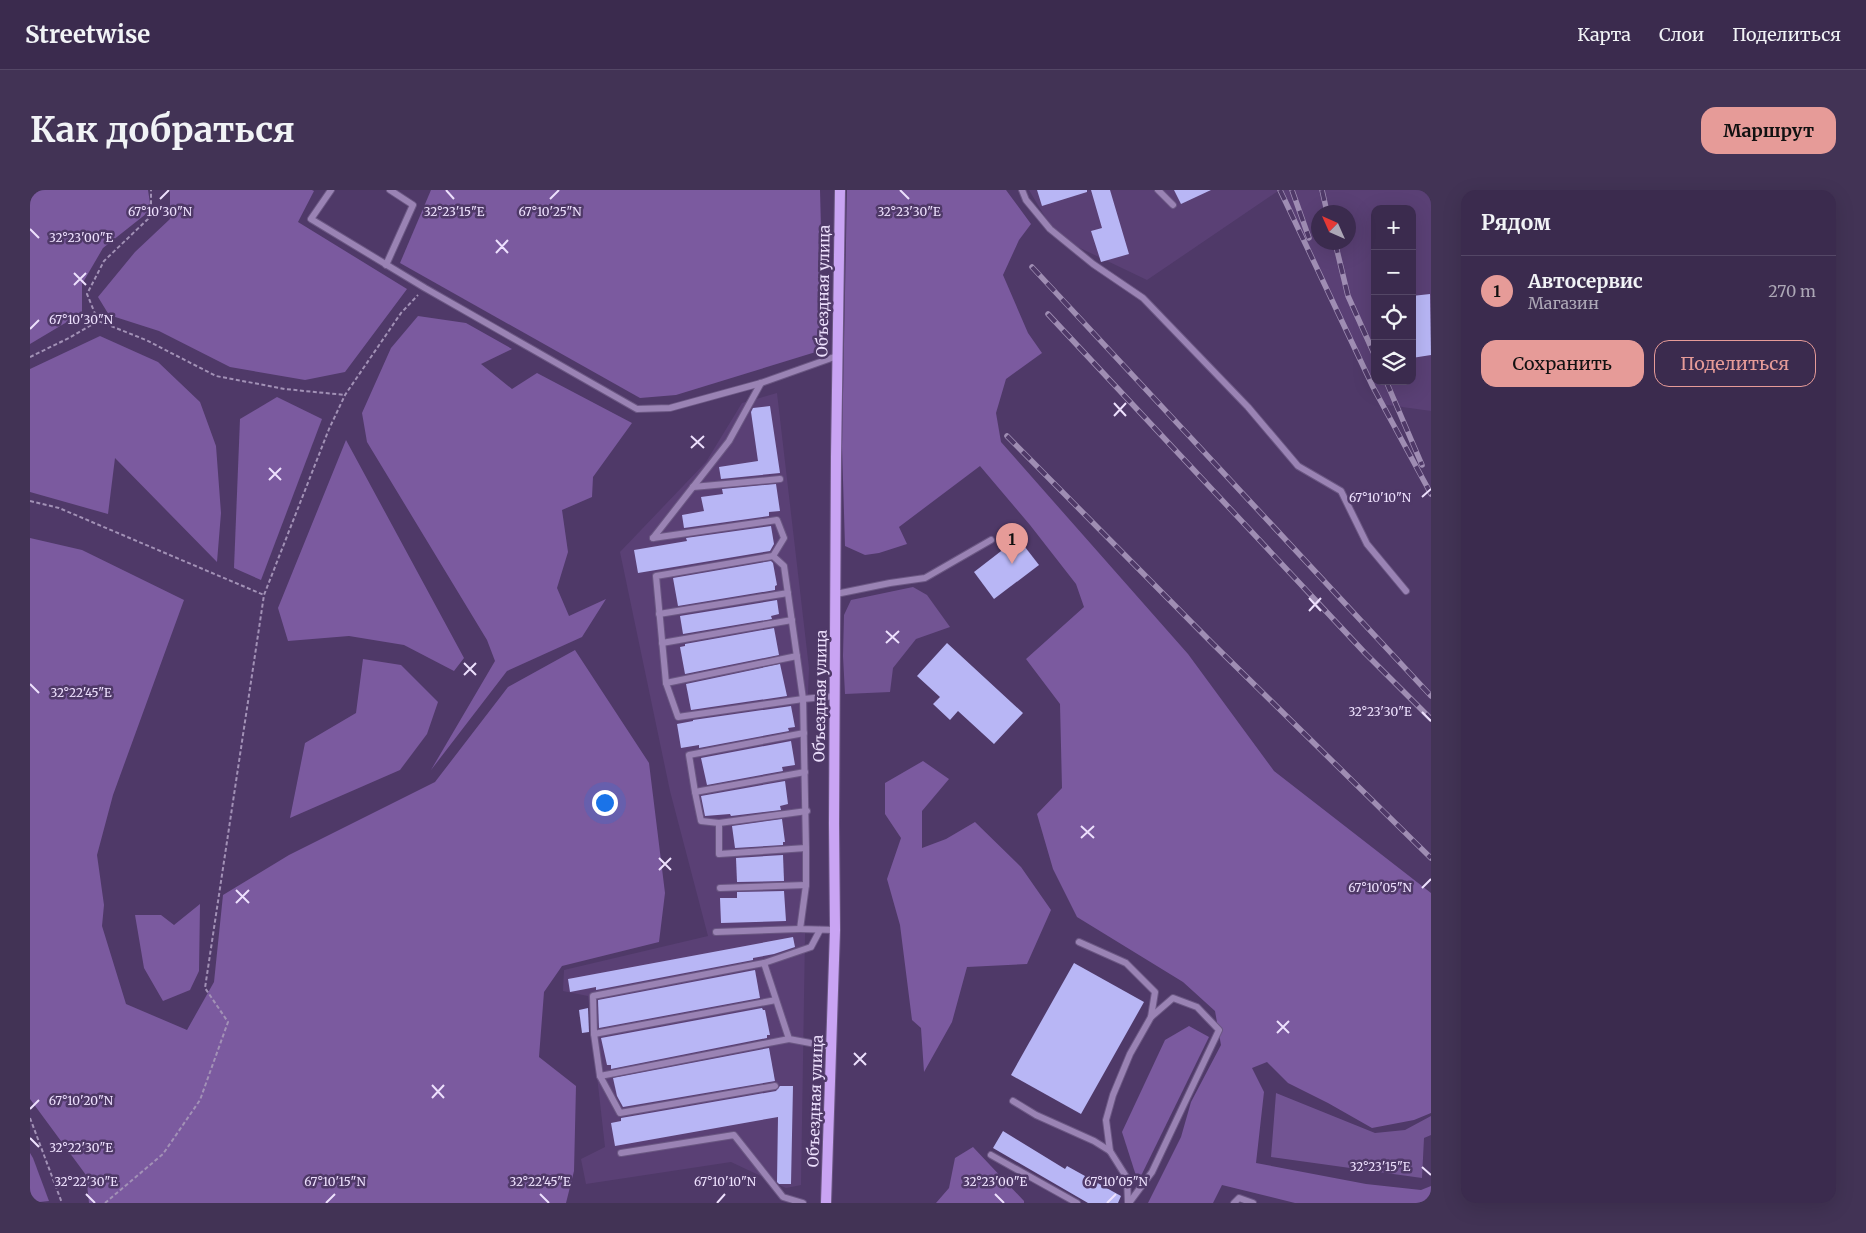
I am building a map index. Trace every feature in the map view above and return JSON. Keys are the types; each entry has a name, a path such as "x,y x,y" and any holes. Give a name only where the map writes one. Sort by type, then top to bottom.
{"main road":[{"name":"Объездная улица","path":"826,1203 835,930 835,696 840,190"}],"lane":[{"path":"331,190 311,219 425,288 638,409 670,408 761,383 838,356"},
{"path":"386,265 413,205 390,190"},
{"path":"1022,190 1026,200 1050,229 1093,264 1143,298 1248,407 1298,466 1341,491 1367,544 1406,591"},
{"path":"1158,190 1173,204"},
{"path":"761,383 729,441 653,538 777,520 784,538 773,556 656,576 666,682 678,717 835,696"},
{"path":"693,487 780,480"},
{"path":"836,594 925,578 991,540"},
{"path":"773,556 784,566 803,699 807,811 806,885 800,929"},
{"path":"660,614 788,593"},
{"path":"662,644 792,620"},
{"path":"666,682 797,656"},
{"path":"804,733 690,755 701,821 719,823 807,811"},
{"path":"695,792 806,772"},
{"path":"719,823 719,854 806,848"},
{"path":"720,888 806,885"},
{"path":"716,932 800,929 835,930"},
{"path":"775,1086 620,1112 600,1076 594,1034 593,996 764,963 812,947 820,930"},
{"path":"1079,942 1126,963 1155,992 1151,1017"},
{"path":"764,963 789,1039"},
{"path":"1173,998 1198,1006 1219,1030 1152,1172 1129,1203 1127,1178 1110,1151 1106,1120 1113,1095 1130,1054 1151,1017 1173,998"},
{"path":"594,1034 776,1000"},
{"path":"600,1076 789,1039 832,1047"},
{"path":"1013,1101 1036,1115 1094,1141 1110,1151"},
{"path":"621,1153 734,1135 783,1197 804,1203"},
{"path":"991,1156 1077,1203"},
{"path":"1234,1203 1239,1198 1253,1203"}],"path":[{"path":"151,190 151,216 104,262 86,294 98,320 146,340 216,376 285,389 345,395"},
{"path":"105,1203 163,1154 200,1100 228,1022 205,988 264,595 329,429 345,395 401,313 425,288"},
{"path":"30,357 69,338 98,320"},
{"path":"30,501 60,508 264,595"},
{"path":"30,1118 62,1203"}],"shaded area":[{"path":"30,190 148,190 151,210 103,248 82,284 82,313 30,344"},
{"path":"170,190 312,190 314,191 298,222 407,289 345,372 305,380 230,367 159,331 109,315 98,297 135,252 170,219"},
{"path":"431,190 820,190 819,351 676,395 640,398 400,263"},
{"path":"847,190 1006,190 1031,224 1019,240 1003,275 1028,333 1042,353 1006,379 996,413 1001,442 1188,654 1274,771 1431,893 1431,1113 1414,1120 1372,1128 1288,1083 1267,1062 1252,1068 1264,1092 1256,1163 1366,1184 1421,1190 1431,1186 1431,1203 1295,1203 1222,1185 1213,1203 1148,1203 1181,1137 1191,1102 1221,1045 1215,1011 1183,982 1077,917 1053,869 1037,814 1062,788 1060,704 1026,659 1084,607 1076,584 1030,525 980,466 899,527 907,544 879,553 865,555 845,546 842,447"},
{"path":"1029,190 1431,190 1431,411 1381,404 1372,385 1416,385 1416,205 1371,205 1371,383 1278,191 1147,280 1057,237"},
{"path":"418,316 466,323 512,349 481,364 512,389 537,373 632,423 593,477 592,497 562,510 568,552 557,588 569,616 606,599 582,637 507,671 431,770 495,661 487,640 367,442 362,413 391,348"},
{"path":"100,336 158,362 200,402 216,446 221,513 217,562 115,458 108,514 30,492 30,369"},
{"path":"777,393 809,668 805,772 807,811 801,1185 786,1188 731,1162 586,1184 581,1159 605,1147 588,996 563,991 564,970 708,936 670,791 620,552 706,462 742,403"},
{"path":"277,397 322,419 261,580 234,568 240,419"},
{"path":"346,440 464,658 454,671 404,645 349,636 288,641 278,608"},
{"path":"30,538 82,550 184,600 113,795 97,855 104,905 102,926 126,1004 187,1030 214,982 223,895 289,855 435,782 508,687 575,650 649,763 665,893 659,942 562,966 544,992 539,1057 576,1086 574,1171 566,1203 89,1203 86,1175 30,1099"},
{"path":"913,587 927,595 950,627 916,639 893,668 890,692 845,694 843,656 844,615 851,600"},
{"path":"363,659 401,665 438,702 427,734 400,770 290,818 305,743 356,713"},
{"path":"923,761 949,779 922,811 922,848 946,839 975,822 1021,867 1051,910 1027,964 967,967 952,1022 924,1072 921,1028 912,1020 900,925 887,879 901,838 885,814 885,783"},
{"path":"200,904 199,971 190,990 163,1001 144,968 135,915 161,915 174,925"},
{"path":"1189,1026 1209,1037 1138,1182 1122,1132 1165,1040"},
{"path":"1276,1093 1375,1133 1405,1130 1431,1116 1431,1135 1424,1138 1422,1178 1271,1157"},
{"path":"973,1147 1024,1203 936,1203 949,1188 955,1158"},
{"path":"30,1153 33,1158 49,1201 30,1203"}],"building":[{"path":"1037,190 1087,190 1087,192 1042,206"},
{"path":"1091,190 1110,190 1129,254 1101,262 1091,231 1102,228"},
{"path":"1174,190 1211,190 1181,204"},
{"path":"1430,294 1431,355 1416,357 1416,340 1416,296"},
{"path":"770,406 780,473 721,479 719,467 758,461 751,412 753,408"},
{"path":"776,484 780,511 769,512 769,516 684,528 682,515 704,511 701,497 723,494 722,489"},
{"path":"771,526 774,544 770,551 638,573 634,550 687,541 686,538"},
{"path":"1018,538 1039,565 994,599 974,572"},
{"path":"771,561 777,585 775,590 678,606 673,578"},
{"path":"777,600 779,614 771,616 772,619 683,634 680,616"},
{"path":"774,628 779,655 685,674 680,647 685,646 685,644"},
{"path":"947,643 1023,713 994,744 958,711 950,720 933,704 940,697 917,676"},
{"path":"780,664 787,696 691,710 686,684"},
{"path":"791,706 795,727 788,728 789,731 699,748 699,745 681,748 677,724"},
{"path":"791,741 795,765 782,767 783,771 707,785 701,758"},
{"path":"785,781 788,804 780,806 781,810 731,816 730,814 705,816 701,796"},
{"path":"782,819 785,842 783,842 783,845 735,848 732,826"},
{"path":"783,855 784,881 737,882 736,858"},
{"path":"784,891 786,921 721,923 720,898 737,898 737,892"},
{"path":"793,937 795,947 753,958 753,960 596,990 596,987 570,992 568,979"},
{"path":"1074,963 1144,1002 1081,1114 1011,1075"},
{"path":"755,970 760,998 599,1028 598,1000"},
{"path":"588,1008 589,1032 582,1033 579,1010"},
{"path":"762,1008 765,1010 770,1035 767,1035 767,1038 611,1069 611,1065 607,1065 601,1038"},
{"path":"769,1048 775,1081 623,1107 617,1096 613,1078"},
{"path":"780,1086 793,1086 791,1184 779,1184 777,1182 778,1117 615,1146 611,1123 621,1121 621,1118 776,1091"},
{"path":"1003,1131 1065,1169 1067,1166 1121,1196 1118,1203 1088,1203 993,1148"}],"railway":[{"path":"1280,190 1373,387 1431,494"},
{"path":"1292,190 1309,238"},
{"path":"1322,190 1325,205"},
{"path":"1337,250 1348,296 1371,347"},
{"path":"1032,267 1431,696"},
{"path":"1048,314 1365,653 1431,719"},
{"path":"1388,385 1422,465"},
{"path":"1007,436 1212,643 1431,858"}],"place":[{"name":"Автосервис","path":"1012,564"}]}
